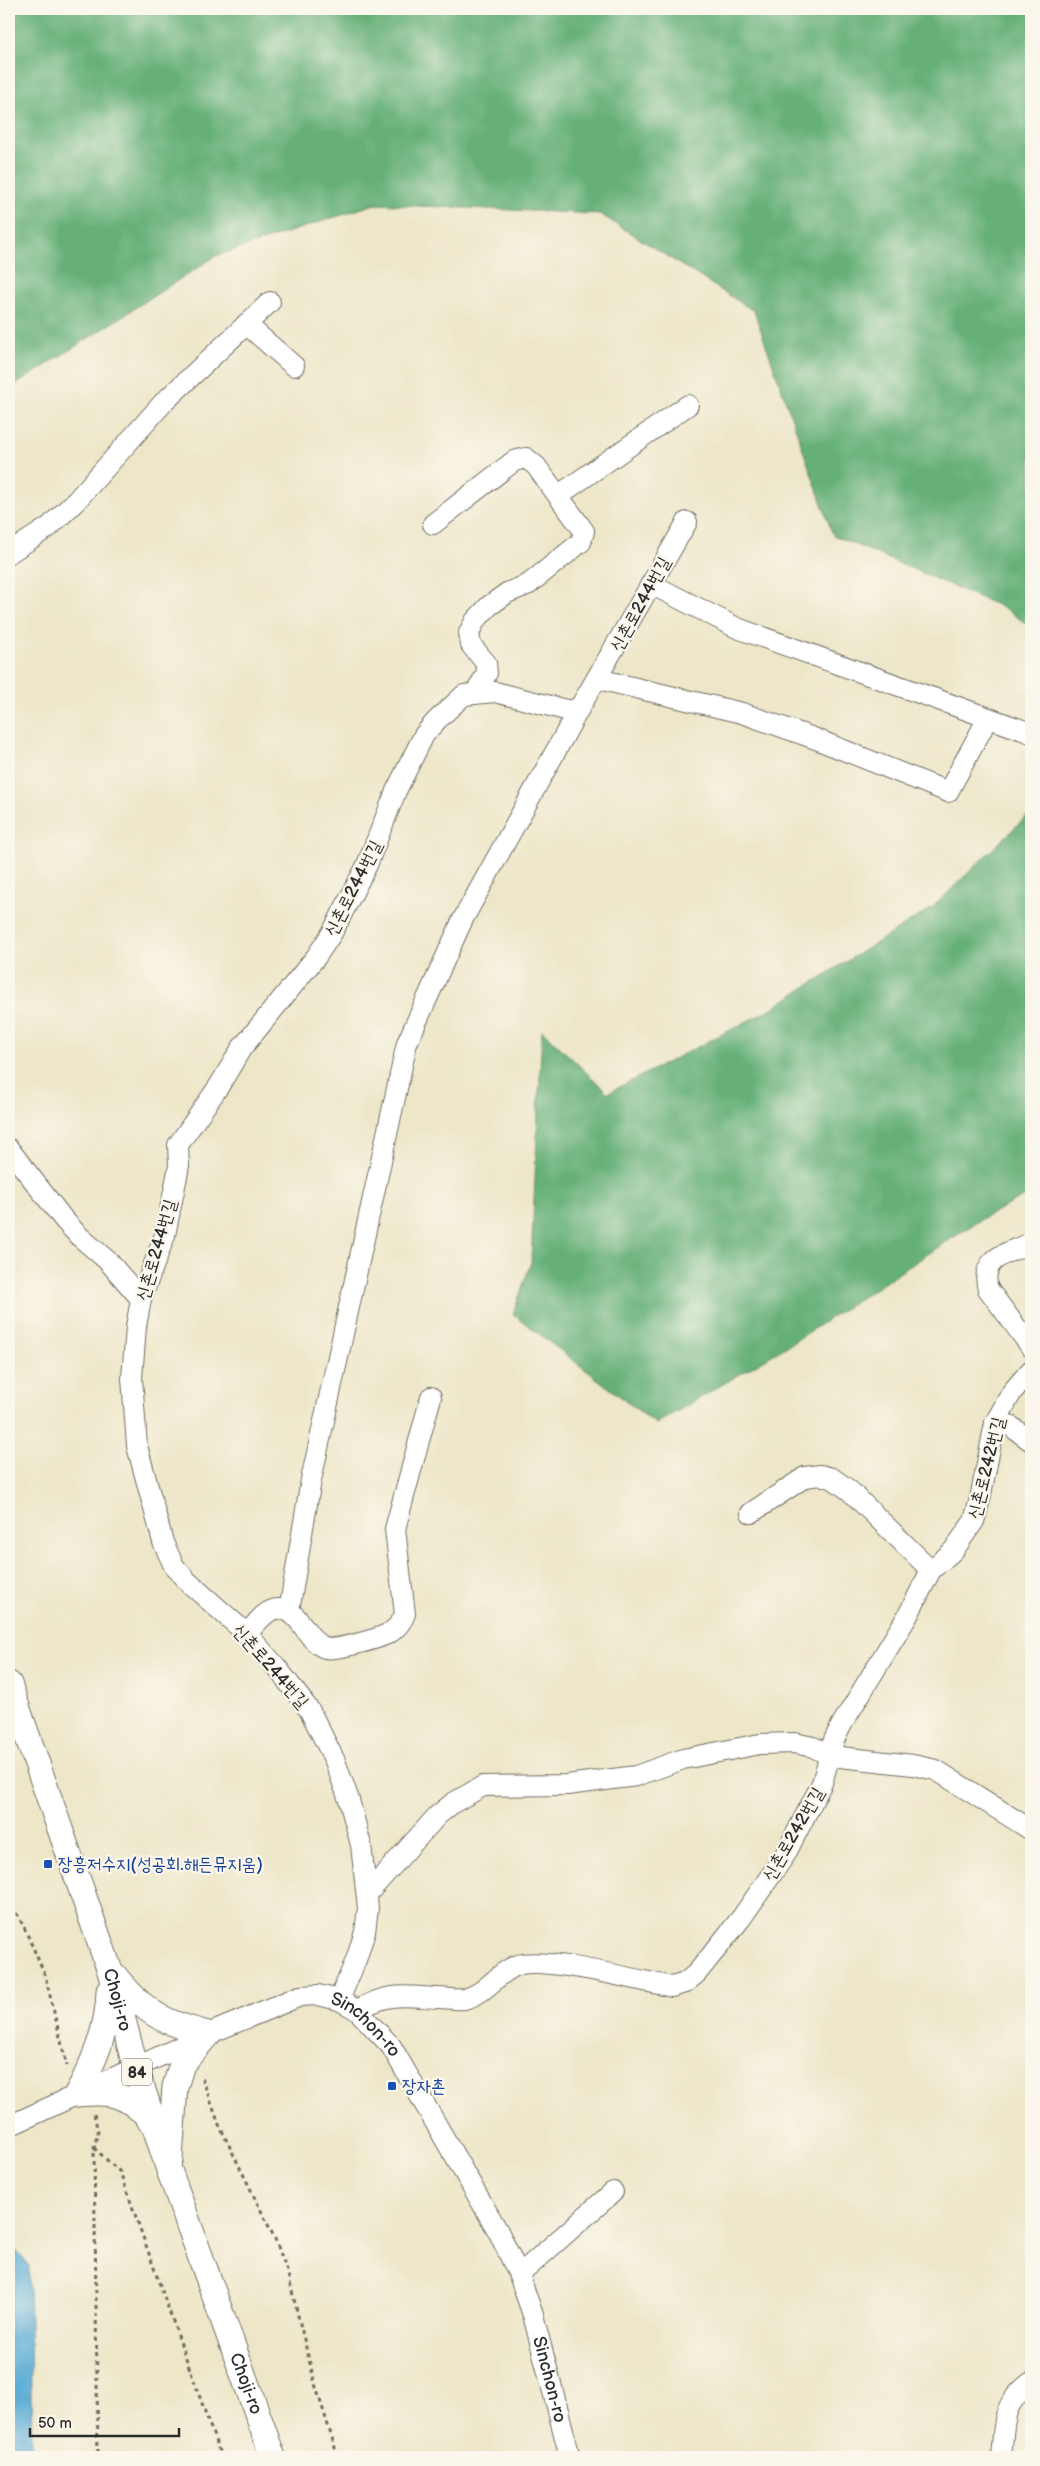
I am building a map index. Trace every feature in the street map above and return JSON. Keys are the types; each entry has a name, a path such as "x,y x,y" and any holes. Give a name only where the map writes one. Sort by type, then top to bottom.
{"main road":[{"name":"Choji-ro","path":"9,1684 110,1971 136,2069 169,2170 273,2457"},
{"path":"110,1971 133,1998 157,2018 201,2040 182,2064 176,2087 169,2170"},
{"path":"77,2094 94,2062 104,2034 109,2005 110,1971"},
{"path":"77,2094 102,2092 126,2098 148,2115 169,2170"}],"street":[{"path":"9,553 49,527 76,501 163,403 270,302"},
{"path":"246,324 294,366"},
{"path":"559,495 688,405"},
{"path":"433,524 514,461 526,458 536,466 584,531 581,542 529,584 507,593 489,606 475,621 469,633 471,645 486,663 487,673 475,694"},
{"name":"신촌로244번길","path":"339,2000 356,1960 365,1932 368,1893 361,1845 348,1800 320,1728 278,1669 247,1634 174,1566 154,1516 140,1462 134,1420 132,1378 136,1327 141,1300 164,1235 179,1166 178,1144 219,1086 241,1049 316,956 332,933 367,865 396,791 424,735 436,720 464,694 496,692 570,712 580,708 687,522"},
{"path":"651,584 737,628 1031,733"},
{"path":"598,679 742,713 816,739 948,792 988,718"},
{"path":"289,1611 312,1480 407,1043 464,919 580,708"},
{"path":"9,1149 64,1220 108,1261 141,1300"},
{"path":"1031,1243 997,1258 988,1266 986,1279 988,1289 1031,1347"},
{"name":"신촌로242번길","path":"357,2010 378,1998 398,1995 462,1999 476,1996 507,1970 519,1964 533,1963 571,1967 672,1987 685,1983 696,1973 742,1916 785,1855 822,1783 834,1740 842,1724 907,1618 931,1570 953,1551 974,1521 995,1423 1012,1392 1031,1370"},
{"path":"247,1634 267,1613 278,1608 289,1611 314,1641 325,1648 340,1648 390,1633 401,1623 405,1614 395,1529 431,1397"},
{"path":"995,1423 1009,1425 1031,1441"},
{"path":"752,1513 805,1477 820,1475 832,1478 849,1490 931,1570"},
{"path":"368,1893 438,1815 453,1803 483,1786 567,1785 636,1776 682,1759 760,1744 794,1743 813,1747 831,1756 913,1765 936,1770 1031,1830"},
{"name":"Sinchon-ro","path":"9,2126 300,1996 318,1995 339,2000 357,2010 391,2046 468,2177 519,2275 534,2315 570,2457"},
{"path":"519,2275 613,2192"},
{"path":"1001,2457 1007,2409 1015,2394 1030,2382"}],"path":[{"path":"9,1899 24,1927 45,1975 61,2052 77,2094 94,2115 98,2132 94,2148 98,2457"},
{"path":"201,2040 203,2083 220,2127 275,2239 287,2271 315,2384 338,2457"},
{"path":"94,2148 120,2172 222,2457"}],"green space":[{"path":"9,9 1031,9 1031,627 1004,608 833,535 754,311 600,214 375,204 216,256 9,389"},
{"path":"1031,812 1031,1193 983,1218 789,1345 656,1424 513,1314 531,1262 542,1030 608,1093 767,1011 932,908"}],"water":[{"path":"9,2242 29,2266 32,2457 9,2457"}],"place":[{"name":"장흥저수지(성공회.해든뮤지움)","path":"48,1864"},
{"name":"장자촌","path":"392,2086"}]}
